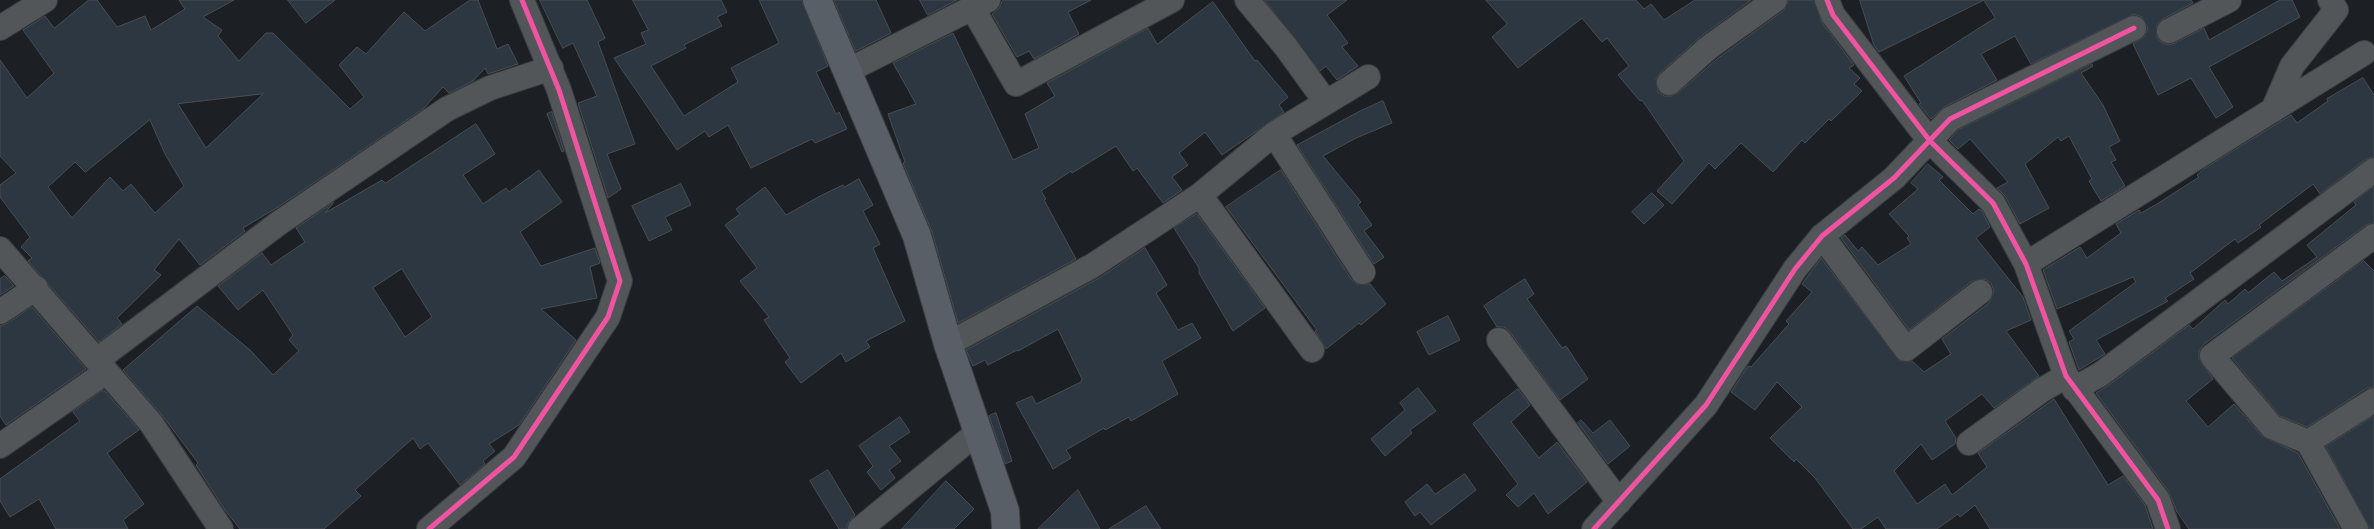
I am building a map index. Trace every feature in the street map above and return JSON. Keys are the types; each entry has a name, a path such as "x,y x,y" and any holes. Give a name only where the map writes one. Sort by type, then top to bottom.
{"main road":[{"path":"817,0 917,236 948,344 1005,511 1006,529"}],"street":[{"path":"0,28 45,0"},
{"path":"429,529 514,458 608,317 620,281 551,68 522,0"},
{"path":"847,70 980,4 1016,84 1172,0"},
{"path":"1247,0 1286,47 1325,102"},
{"path":"1669,83 1708,48 1775,0"},
{"path":"1827,0 1833,15 1930,141 1993,203 2026,264 2070,382 2158,500 2168,529"},
{"path":"2169,31 2229,0"},
{"path":"2273,110 2292,66 2336,10 2330,0"},
{"path":"1594,529 1706,405 1795,269 1822,236 1894,178 1950,119 2134,28"},
{"path":"2026,264 2364,53"},
{"path":"0,446 280,223 448,109 490,88 551,68"},
{"path":"948,344 1092,266 1200,195 1274,134 1368,77"},
{"path":"1274,134 1363,272"},
{"path":"1969,444 2042,390 2101,374 2374,170"},
{"path":"1200,195 1312,350"},
{"path":"1822,236 1906,349 1980,292"},
{"path":"2356,529 2308,442 2272,428 2212,356 2374,236"},
{"path":"0,249 36,288 151,423 221,529"},
{"path":"0,312 36,288"},
{"path":"1499,340 1619,502"},
{"path":"2308,442 2374,400"},
{"path":"860,529 978,432"}],"building":[{"path":"89,0 97,0 117,27 145,16 151,30 185,9 179,0 234,0 203,17 222,30 218,36 239,61 266,33 273,33 350,109 364,97 339,65 357,47 366,54 404,12 425,31 470,0 478,0 497,49 508,44 518,64 488,74 485,68 473,81 449,93 443,87 423,109 278,207 243,228 245,231 200,265 179,239 154,270 161,275 117,318 122,324 99,342 28,261 32,258 21,247 30,237 0,197 0,185 16,173 0,156 0,60 27,98 54,73 23,30 45,16 54,28","holes":["263,94 206,148 178,104","150,120 165,154 184,186 155,213 131,184 123,191 110,177 72,218 48,187 75,162 85,172"]},
{"path":"288,0 335,0 306,23"},
{"path":"540,0 587,0 605,38 598,42 635,144 607,154 621,189 608,198 578,103 597,96 573,43 563,48"},
{"path":"633,0 721,0 727,12 717,17 722,26 684,45 686,48 651,66 684,116 738,82 731,68 779,43 759,0 802,0 828,66 816,72 836,114 839,112 847,129 815,143 812,139 751,168 728,125 709,137 705,131 677,150 614,58 646,44 641,33 648,30"},
{"path":"834,0 876,0 891,33 856,51"},
{"path":"920,0 957,0 928,15"},
{"path":"1003,0 1091,0 1068,12 1079,34 1034,59 1029,51 1017,57 992,14 999,8"},
{"path":"1265,0 1347,0 1327,15 1348,43 1342,47 1358,66 1337,80 1326,66 1320,71"},
{"path":"1486,0 1636,0 1644,9 1651,4 1664,20 1695,0 1751,0 1700,37 1660,73 1656,79 1658,92 1664,96 1671,96 1678,93 1717,59 1783,11 1789,0 1814,0 1822,23 1854,65 1849,68 1860,78 1854,84 1862,91 1831,121 1829,119 1805,143 1802,140 1773,172 1741,143 1715,169 1709,163 1672,204 1657,191 1684,161 1642,100 1640,101 1618,75 1629,66 1607,38 1602,42 1582,18 1518,68 1492,37 1507,24"},
{"path":"1860,0 1984,0 1879,52 1874,45"},
{"path":"1984,0 2191,0 2193,3 2157,24 2157,37 2161,42 2168,45 2204,28 2209,40 2280,0 2292,0 2300,17 2209,67 2233,107 2216,118 2191,78 2158,95 2133,44 2145,36 2148,28 2142,17 2134,14 2031,64 2015,36 1981,54 1997,80 1944,107 1931,119 1919,104 1921,103 1904,76 1995,18"},
{"path":"1213,2 1255,61 1257,60 1288,97 1279,105 1284,112 1222,155 1205,132 1179,153 1188,165 1172,177 1182,190 1163,203 1137,168 1133,171 1116,146 1072,173 1071,171 1041,191 1076,259 958,323 932,232 903,163 905,162 888,114 916,104 893,63 953,33 1013,160 1039,148 1025,114 1055,96 1047,83 1148,28 1157,44"},
{"path":"2092,64 2093,66 2081,73 2103,105 2120,141 2109,147 2116,160 2111,162 2125,186 2101,201 2089,181 2092,179 2069,136 2061,141 2058,137 2025,164 2049,208 2020,224 2005,196 1997,188 2008,182 1970,139 1958,149 1949,140 1958,130"},
{"path":"2363,78 2374,95 2374,157 2366,159 2320,194 2313,184 2259,225 2261,227 2238,243 2235,239 2190,273 2194,279 2165,298 2168,301 2096,340 2105,354 2079,370 2069,342 2074,339 2069,331 2136,282 2133,277 2057,309 2043,270 2080,247 2087,258 2121,233 2116,224 2139,210 2141,213 2157,204 2199,177 2197,175 2205,168 2291,115 2297,123 2328,101 2327,99"},
{"path":"1383,101 1392,123 1356,138 1323,156 1361,202 1358,205 1372,225 1364,231 1384,257 1374,264 1297,145 1360,111"},
{"path":"552,112 564,151 562,152 547,114"},
{"path":"476,124 495,154 463,175 483,204 506,188 509,192 539,170 562,202 520,232 541,266 595,248 600,263 590,267 597,298 541,309 576,340 519,425 489,444 495,451 483,461 485,464 460,485 428,443 420,449 413,438 355,490 361,496 324,529 240,529 225,510 196,465 198,463 162,415 123,370 197,306 250,350 273,375 299,351 289,340 293,335 263,290 238,310 218,286 262,253 271,265 305,242 296,228 334,202 325,213 382,180 385,183","holes":["402,269 432,317 405,337 373,288"]},
{"path":"1928,164 1943,177 1939,180 1973,214 1979,209 1982,211 1990,227 1976,238 2023,297 2031,320 2006,331 2039,376 1994,408 1982,394 1945,421 1956,438 1955,444 1932,460 1921,444 1894,471 1917,504 1945,484 1952,495 1987,467 1978,453 2054,399 2108,485 2123,476 2145,505 2153,529 1990,529 1975,505 1960,517 1958,514 1937,529 1886,529 1878,517 1861,529 1853,529 1815,478 1796,459 1794,462 1770,438 1802,407 1777,382 1755,410 1731,392 1748,366 1751,367 1789,324 1786,321 1812,292 1802,284 1821,258 1900,361 1912,361 1924,372 1951,354 1942,339 1989,303 1994,291 1991,283 1985,279 1972,281 1909,330 1841,238 1845,235 1858,251 1862,247 1878,265 1911,244 1907,238 1909,236 1889,214 1918,189 1911,183"},
{"path":"1281,170 1351,279 1357,284 1370,284 1386,304 1361,325 1359,323 1326,349 1315,331 1317,330 1226,207"},
{"path":"859,179 873,205 863,211 880,244 873,248 905,321 866,341 870,347 846,362 841,353 801,383 785,362 790,358 764,320 769,317 740,281 757,268 725,225 740,214 736,209 765,187 786,215 822,195"},
{"path":"681,184 691,205 665,217 672,230 649,241 632,206"},
{"path":"2374,187 2374,223 2366,225 2203,345 2199,351 2199,359 2213,379 2186,401 2208,427 2234,404 2262,436 2298,453 2340,529 2189,529 2177,512 2169,492 2096,393 2189,325 2193,329 2225,300 2228,304 2245,289 2248,293 2274,272 2282,281 2317,257 2307,245 2356,205 2354,202"},
{"path":"1652,193 1664,205 1644,224 1632,212"},
{"path":"1197,214 1265,308 1233,331 1199,273 1199,268 1174,228"},
{"path":"1145,248 1167,285 1156,293 1178,330 1192,323 1201,338 1162,361 1178,394 1131,421 1129,417 1105,430 1104,428 1066,450 1071,458 1053,469 1016,403 1032,396 1036,404 1081,382 1082,379 1058,329 988,365 985,360 973,366 966,350 1099,278"},
{"path":"2364,261 2374,271 2374,386 2367,388 2307,427 2280,416 2232,358"},
{"path":"5,276 14,286 0,295 0,279"},
{"path":"1525,279 1534,294 1527,299 1562,348 1566,346 1588,379 1560,400 1510,332 1504,327 1497,327 1484,306"},
{"path":"32,307 86,369 6,425 0,416 0,326 8,323"},
{"path":"1448,316 1460,340 1429,355 1417,332"},
{"path":"1418,388 1436,411 1410,430 1412,433 1385,456 1371,439 1405,410 1400,403"},
{"path":"1518,389 1530,405 1511,422 1539,458 1557,442 1587,482 1548,514 1534,493 1518,507 1506,495 1518,484 1473,424"},
{"path":"104,390 139,430 107,453 144,504 123,520 128,529 56,529 39,499 10,517 0,501 0,479 80,421 73,412"},
{"path":"996,413 1012,461 1005,464 989,416"},
{"path":"2374,416 2374,529 2370,529 2326,447"},
{"path":"900,417 910,432 889,446 901,461 889,470 895,478 881,490 867,472 873,466 859,446"},
{"path":"1581,420 1593,433 1610,420 1630,446 1608,464 1578,423"},
{"path":"828,470 855,515 847,524 847,529 839,529 810,481"},
{"path":"1465,474 1476,490 1431,525 1420,512 1415,516 1405,502 1427,484 1435,494"},
{"path":"946,481 974,509 954,529 902,529"},
{"path":"1078,490 1100,529 1038,529"},
{"path":"1146,506 1161,529 1109,529"}],"cycle path":[{"path":"429,529 514,457 608,317 620,281 559,90 522,0"},
{"path":"1827,0 1833,15 1930,141 1993,203 2026,264 2066,376 2158,500 2168,529"},
{"path":"1594,529 1706,405 1795,269 1822,236 1894,178 1950,119 2134,28"}]}
